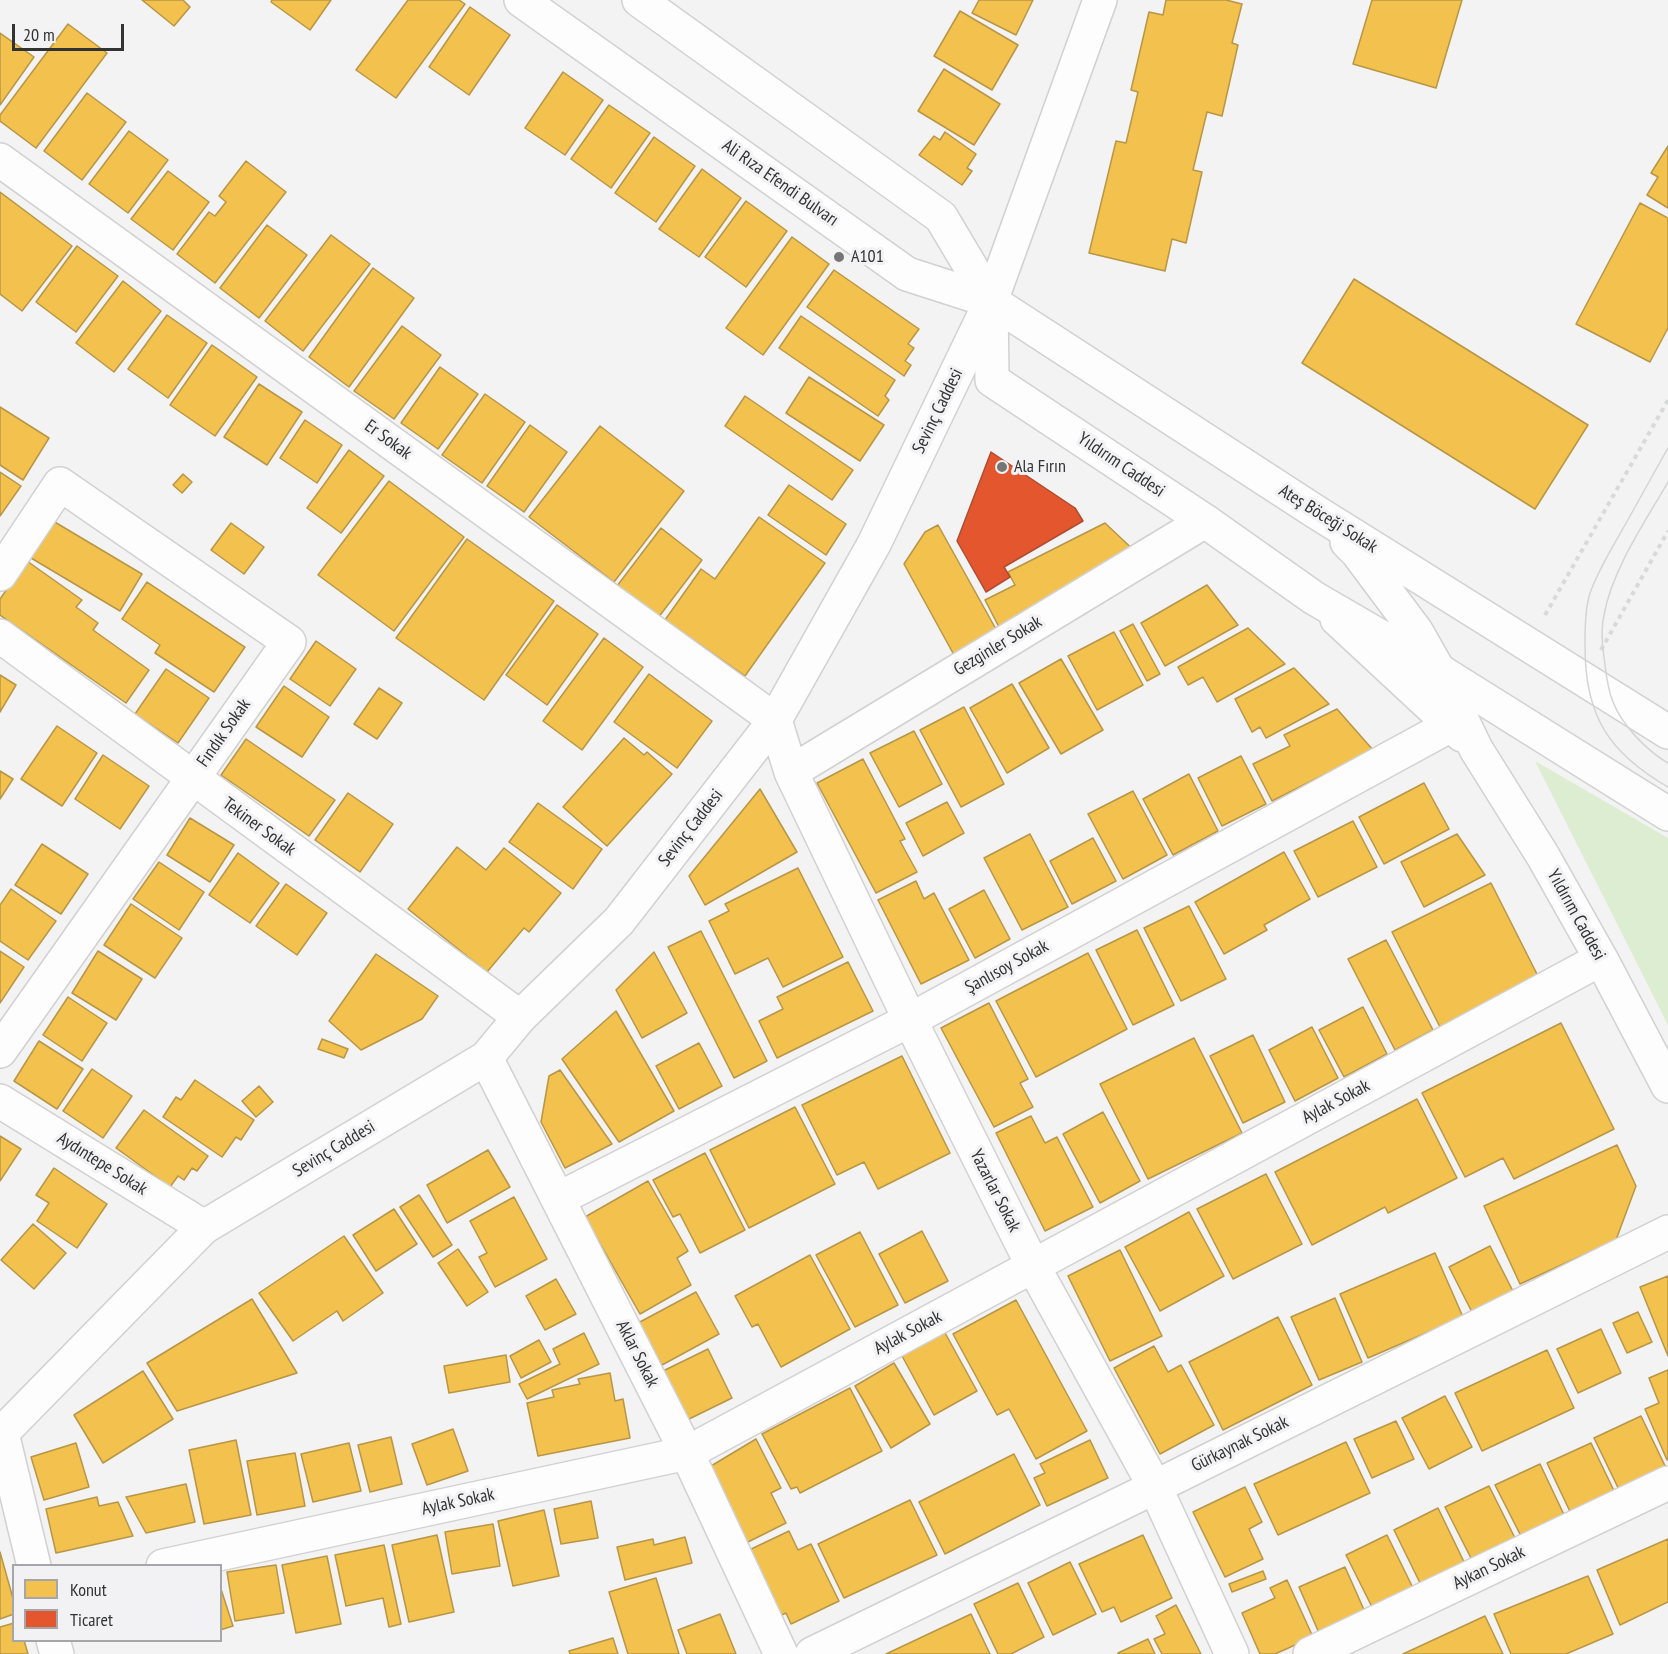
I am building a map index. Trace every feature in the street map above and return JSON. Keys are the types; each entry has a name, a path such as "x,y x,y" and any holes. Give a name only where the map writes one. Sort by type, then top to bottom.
{"street":[{"name":"Ali Rıza Efendi Bulvarı","path":"521,0 907,274 991,301"},
{"path":"639,0 941,217 991,301"},
{"name":"Sevinç Caddesi","path":"1,1434 204,1227 486,1058 520,1017 619,921 775,720 874,544 991,301 1100,0"},
{"name":"Er Sokak","path":"0,160 775,720"},
{"name":"Ateş Böceği Sokak","path":"991,301 1316,512 1668,732"},
{"name":"Yıldırım Caddesi","path":"991,301 992,380 1205,521 1314,598"},
{"name":"Fındık Sokak","path":"0,574 60,484 289,642 0,1051"},
{"path":"1316,512 1357,552 1416,631 1438,670 1476,749"},
{"name":"Gezginler Sokak","path":"791,772 1205,521"},
{"path":"1314,598 1438,670 1668,814"},
{"path":"1314,598 1476,749"},
{"name":"Tekiner Sokak","path":"0,636 520,1017"},
{"name":"Yazarlar Sokak","path":"775,720 791,772 910,1020 1033,1266 1155,1487 1232,1654"},
{"name":"Şanlısoy Sokak","path":"558,1199 910,1020 1451,725"},
{"name":"Yıldırım Caddesi","path":"1476,749 1543,856 1668,1086"},
{"name":"Aylak Sokak","path":"172,1564 687,1453 1601,959"},
{"name":"Aklar Sokak","path":"486,1058 687,1453 781,1654"},
{"name":"Aydıntepe Sokak","path":"0,1101 204,1227"},
{"name":"Gürkaynak Sokak","path":"812,1654 1155,1487 1668,1232"},
{"path":"1,1434 34,1564"},
{"name":"Aykan Sokak","path":"1310,1654 1668,1483"}],"path":[{"path":"1528,644 1668,400"},
{"path":"1585,680 1668,531"}],"green space":[{"path":"1535,761 1668,838 1668,1025"}],"building: Konut":[{"path":"142,0 183,0 190,7 174,26"},
{"path":"272,0 331,0 310,30 271,2"},
{"path":"408,0 459,0 465,4 396,98 356,70"},
{"path":"979,0 1033,0 1016,35 972,13"},
{"path":"1166,0 1226,0 1242,4 1232,43 1238,45 1222,116 1207,112 1193,170 1202,172 1186,243 1172,239 1165,271 1089,253 1116,141 1126,143 1138,92 1131,90 1149,12 1163,15"},
{"path":"1372,0 1462,0 1436,88 1353,64"},
{"path":"470,7 510,35 469,95 429,67"},
{"path":"960,11 1018,45 992,90 934,56"},
{"path":"68,24 107,53 36,148 0,121 0,115"},
{"path":"0,33 34,57 0,105"},
{"path":"944,69 1000,104 974,145 918,111"},
{"path":"563,72 603,100 565,155 525,128"},
{"path":"87,93 126,122 82,180 44,151"},
{"path":"609,105 650,133 611,188 571,159"},
{"path":"129,131 168,160 128,213 89,184"},
{"path":"945,132 976,154 967,168 972,171 962,185 919,155 934,136 940,140"},
{"path":"654,137 695,166 656,222 615,193"},
{"path":"1668,146 1668,208 1647,195 1658,177 1651,173"},
{"path":"246,161 286,192 215,283 177,254 209,212 215,216 226,202 219,196"},
{"path":"702,169 741,198 699,257 659,229"},
{"path":"168,171 209,202 173,250 131,219"},
{"path":"0,192 72,246 22,311 0,294"},
{"path":"746,201 787,231 746,287 705,257"},
{"path":"1640,203 1668,218 1668,328 1650,362 1576,324"},
{"path":"267,225 307,255 259,318 220,288"},
{"path":"331,235 370,264 303,351 265,321"},
{"path":"792,237 829,264 763,355 726,328"},
{"path":"77,246 118,276 76,332 36,302"},
{"path":"373,268 414,298 349,387 309,357"},
{"path":"834,270 919,329 908,344 914,348 905,361 911,365 904,376 807,307"},
{"path":"1354,279 1588,425 1535,509 1302,363"},
{"path":"123,281 161,311 114,372 76,343"},
{"path":"167,315 207,343 168,398 128,369"},
{"path":"801,316 895,380 885,396 889,400 878,416 779,348"},
{"path":"402,326 441,355 394,419 354,391"},
{"path":"212,345 257,377 215,436 170,405"},
{"path":"440,367 478,394 438,449 401,423"},
{"path":"809,377 884,425 860,461 786,413"},
{"path":"259,384 302,412 267,465 224,437"},
{"path":"485,394 525,422 482,483 442,455"},
{"path":"745,396 853,470 832,500 725,426"},
{"path":"0,407 49,438 23,480 0,465"},
{"path":"305,420 342,445 317,483 280,458"},
{"path":"530,425 567,452 524,512 487,486"},
{"path":"600,426 684,491 614,582 529,517"},
{"path":"349,450 384,476 341,533 307,508"},
{"path":"0,472 21,486 0,516"},
{"path":"183,474 192,482 182,493 173,485"},
{"path":"389,481 464,537 394,631 318,575"},
{"path":"789,485 846,524 826,555 768,515"},
{"path":"759,517 825,563 745,676 665,620 701,569 715,579"},
{"path":"48,518 142,574 120,611 26,555"},
{"path":"231,523 264,547 244,574 211,550"},
{"path":"1105,523 1141,557 1000,629 985,600 1015,585 1008,572"},
{"path":"938,525 997,631 954,655 904,564 925,532"},
{"path":"661,528 702,560 658,618 617,586"},
{"path":"467,539 554,601 484,700 396,638"},
{"path":"27,561 82,600 76,607 98,623 93,630 149,670 126,703 0,615 0,599"},
{"path":"147,582 245,647 214,692 155,653 160,645 122,619"},
{"path":"1207,585 1238,625 1165,666 1141,623"},
{"path":"557,605 598,634 547,705 506,675"},
{"path":"1133,624 1160,674 1147,681 1120,631"},
{"path":"1248,628 1285,664 1217,702 1203,677 1188,685 1178,667"},
{"path":"1114,632 1143,685 1097,710 1068,656"},
{"path":"604,638 643,667 582,750 543,721"},
{"path":"316,641 356,669 330,706 290,679"},
{"path":"1061,659 1103,730 1061,754 1019,683"},
{"path":"1294,668 1329,704 1266,738 1260,727 1252,732 1235,699"},
{"path":"166,669 209,698 178,743 135,714"},
{"path":"649,674 712,721 677,768 614,722"},
{"path":"0,675 16,685 0,712"},
{"path":"1012,684 1049,748 1007,773 970,708"},
{"path":"284,686 329,717 302,757 256,727"},
{"path":"379,688 402,703 377,739 354,724"},
{"path":"964,707 1004,784 961,807 920,730"},
{"path":"1337,709 1373,750 1272,801 1253,764 1290,746 1284,735"},
{"path":"57,726 97,753 62,806 21,779"},
{"path":"914,731 942,784 899,807 870,753"},
{"path":"624,738 644,755 647,752 672,774 607,846 563,807"},
{"path":"246,739 335,800 309,836 221,775"},
{"path":"103,755 149,786 120,829 75,799"},
{"path":"1241,756 1266,804 1222,826 1198,778"},
{"path":"863,759 905,839 900,841 917,872 876,893 817,783"},
{"path":"0,771 13,779 0,799"},
{"path":"1189,774 1218,831 1173,855 1143,799"},
{"path":"1424,783 1449,829 1384,864 1359,817"},
{"path":"760,789 797,852 705,905 689,876"},
{"path":"1133,791 1167,855 1123,879 1088,814"},
{"path":"348,793 393,824 360,872 315,840"},
{"path":"947,802 964,833 923,856 906,823"},
{"path":"538,803 602,849 573,889 509,842"},
{"path":"190,818 234,845 210,882 167,855"},
{"path":"1353,821 1377,867 1318,897 1294,851"},
{"path":"1030,834 1068,907 1022,930 984,858"},
{"path":"1457,834 1485,875 1424,907 1401,862"},
{"path":"1093,838 1116,881 1072,904 1050,861"},
{"path":"42,844 88,874 61,914 15,885"},
{"path":"457,847 486,870 504,848 561,893 529,932 524,928 487,972 408,909"},
{"path":"1284,852 1310,899 1264,925 1267,930 1224,954 1195,902"},
{"path":"238,853 279,883 250,923 209,895"},
{"path":"159,862 204,892 179,930 133,899"},
{"path":"798,868 843,957 783,987 768,958 735,974 709,921 729,911 725,904"},
{"path":"916,881 924,899 934,893 969,960 921,984 878,900"},
{"path":"1491,883 1539,978 1440,1027 1392,932"},
{"path":"286,884 327,913 297,955 256,926"},
{"path":"11,889 56,921 28,960 0,941 0,905"},
{"path":"984,890 1010,939 975,958 949,909"},
{"path":"131,904 182,938 155,978 104,945"},
{"path":"1189,906 1226,979 1181,1001 1144,928"},
{"path":"1137,930 1174,1005 1133,1025 1096,950"},
{"path":"701,931 767,1061 734,1078 668,947"},
{"path":"1386,940 1433,1030 1395,1050 1348,959"},
{"path":"0,951 24,967 0,1003"},
{"path":"98,951 142,979 116,1020 72,993"},
{"path":"654,952 687,1013 642,1038 616,990"},
{"path":"1088,953 1127,1029 1036,1077 996,1001"},
{"path":"376,954 438,996 422,1019 361,1050 329,1021"},
{"path":"848,962 873,1011 777,1058 759,1021 783,1009 777,997"},
{"path":"68,997 107,1023 82,1061 43,1035"},
{"path":"989,1003 1028,1079 1020,1083 1033,1107 994,1127 941,1028"},
{"path":"1363,1007 1387,1054 1344,1077 1319,1030"},
{"path":"616,1011 674,1111 619,1142 562,1059"},
{"path":"1561,1023 1614,1129 1514,1179 1503,1158 1465,1177 1422,1093"},
{"path":"1312,1027 1338,1078 1295,1101 1269,1050"},
{"path":"1253,1035 1285,1102 1243,1123 1210,1056"},
{"path":"1194,1038 1242,1133 1148,1179 1100,1084"},
{"path":"322,1039 348,1049 344,1058 318,1049"},
{"path":"39,1041 83,1069 57,1109 14,1081"},
{"path":"699,1043 722,1086 679,1109 656,1066"},
{"path":"902,1056 950,1153 878,1189 864,1162 837,1175 802,1105"},
{"path":"92,1069 132,1096 103,1138 63,1111"},
{"path":"560,1070 612,1144 565,1168 541,1122 549,1076"},
{"path":"195,1080 254,1120 241,1140 236,1137 222,1157 163,1117 176,1097 181,1100"},
{"path":"259,1086 273,1102 256,1117 242,1101"},
{"path":"1417,1099 1457,1178 1388,1213 1385,1207 1312,1245 1275,1172"},
{"path":"795,1107 835,1184 749,1228 710,1150"},
{"path":"144,1110 208,1156 197,1171 192,1168 184,1180 178,1176 170,1187 116,1148"},
{"path":"1103,1112 1140,1181 1100,1203 1063,1134"},
{"path":"1031,1116 1045,1143 1057,1137 1093,1207 1045,1231 996,1133"},
{"path":"0,1136 21,1149 0,1181"},
{"path":"1617,1145 1636,1186 1616,1240 1520,1284 1484,1206"},
{"path":"488,1150 510,1187 447,1223 427,1185"},
{"path":"705,1153 745,1230 700,1253 680,1214 673,1217 653,1180"},
{"path":"54,1168 107,1204 77,1248 37,1221 49,1203 36,1195"},
{"path":"1266,1174 1302,1244 1233,1279 1197,1209"},
{"path":"648,1181 688,1251 677,1258 691,1285 640,1314 585,1217"},
{"path":"419,1195 452,1245 433,1257 400,1207"},
{"path":"514,1197 547,1259 495,1287 479,1257 487,1253 470,1221"},
{"path":"394,1209 417,1244 376,1271 353,1235"},
{"path":"1189,1212 1224,1276 1160,1311 1125,1247"},
{"path":"33,1224 66,1253 34,1289 1,1260"},
{"path":"922,1231 948,1281 905,1303 879,1254"},
{"path":"860,1232 898,1305 855,1327 816,1255"},
{"path":"344,1236 383,1293 343,1321 337,1311 293,1341 259,1293"},
{"path":"1490,1246 1519,1303 1478,1324 1449,1267"},
{"path":"458,1249 488,1292 467,1306 438,1263"},
{"path":"1120,1250 1162,1336 1110,1361 1068,1276"},
{"path":"1435,1253 1463,1317 1368,1358 1340,1294"},
{"path":"810,1255 850,1329 781,1367 758,1324 752,1327 735,1296"},
{"path":"1668,1276 1668,1356 1640,1287"},
{"path":"556,1279 576,1314 545,1330 526,1296"},
{"path":"696,1292 719,1334 662,1365 638,1323"},
{"path":"1335,1298 1362,1362 1319,1380 1291,1317"},
{"path":"252,1299 297,1373 177,1411 147,1363"},
{"path":"1016,1300 1087,1431 1036,1459 1009,1409 997,1415 953,1334"},
{"path":"1638,1312 1652,1342 1627,1353 1613,1323"},
{"path":"1278,1317 1312,1385 1223,1430 1189,1362"},
{"path":"1601,1329 1621,1373 1578,1393 1557,1349"},
{"path":"944,1331 977,1391 934,1415 901,1354"},
{"path":"584,1333 599,1364 527,1399 519,1384 560,1364 553,1349"},
{"path":"539,1340 551,1362 521,1378 510,1356"},
{"path":"1154,1346 1168,1372 1181,1365 1214,1425 1160,1454 1114,1368"},
{"path":"708,1349 732,1398 685,1421 661,1372"},
{"path":"1547,1350 1574,1408 1482,1451 1455,1393"},
{"path":"506,1355 510,1382 449,1393 444,1366"},
{"path":"894,1363 930,1424 891,1448 855,1386"},
{"path":"1668,1370 1667,1460 1645,1409 1659,1403 1649,1378"},
{"path":"143,1371 173,1419 103,1463 74,1415"},
{"path":"610,1373 615,1401 623,1399 630,1438 538,1456 527,1403 554,1397 552,1390 580,1384 578,1379"},
{"path":"850,1388 882,1451 800,1493 797,1487 791,1489 762,1434"},
{"path":"1445,1396 1472,1447 1429,1469 1402,1418"},
{"path":"1641,1416 1668,1472 1623,1498 1594,1438"},
{"path":"1396,1421 1414,1459 1372,1478 1354,1439"},
{"path":"453,1429 468,1471 427,1485 412,1444"},
{"path":"391,1437 402,1484 370,1492 358,1445"},
{"path":"756,1439 781,1488 771,1493 786,1523 744,1544 711,1466"},
{"path":"236,1440 251,1515 204,1524 189,1450"},
{"path":"1090,1440 1108,1478 1047,1506 1034,1478 1045,1473 1040,1464"},
{"path":"1346,1442 1370,1493 1278,1535 1254,1484"},
{"path":"76,1443 89,1487 44,1500 31,1457"},
{"path":"349,1443 361,1491 313,1502 301,1454"},
{"path":"1591,1443 1618,1499 1574,1520 1547,1463"},
{"path":"295,1453 305,1506 257,1515 247,1461"},
{"path":"1014,1454 1040,1505 945,1554 919,1502"},
{"path":"1540,1464 1567,1521 1524,1542 1495,1485"},
{"path":"186,1484 195,1522 146,1533 126,1497"},
{"path":"1489,1486 1517,1542 1474,1564 1445,1507"},
{"path":"1245,1487 1262,1522 1249,1529 1263,1559 1225,1577 1193,1512"},
{"path":"97,1497 99,1506 118,1502 133,1536 56,1553 46,1509"},
{"path":"910,1500 937,1555 844,1598 818,1544"},
{"path":"591,1501 598,1538 561,1544 554,1509"},
{"path":"1438,1508 1466,1566 1422,1587 1394,1530"},
{"path":"544,1510 559,1576 513,1586 498,1521"},
{"path":"493,1524 500,1566 452,1574 445,1532"},
{"path":"789,1531 798,1550 811,1544 839,1601 791,1624 786,1613 778,1617 745,1552"},
{"path":"437,1535 454,1612 409,1622 392,1545"},
{"path":"1143,1535 1172,1598 1121,1622 1114,1607 1102,1612 1079,1564"},
{"path":"1387,1535 1414,1590 1373,1609 1346,1555"},
{"path":"685,1537 692,1563 625,1580 617,1547 653,1539 654,1545"},
{"path":"1668,1539 1668,1602 1620,1625 1597,1570"},
{"path":"384,1545 401,1624 389,1627 383,1598 346,1606 335,1555"},
{"path":"0,1552 12,1595 12,1615 0,1619"},
{"path":"327,1556 341,1624 296,1633 282,1565"},
{"path":"1070,1562 1096,1614 1053,1635 1028,1583"},
{"path":"276,1565 284,1613 235,1621 227,1572"},
{"path":"1345,1567 1365,1612 1319,1633 1299,1587"},
{"path":"1263,1571 1266,1579 1232,1592 1229,1584"},
{"path":"1588,1576 1613,1634 1566,1654 1511,1654 1494,1614"},
{"path":"656,1578 679,1654 628,1654 609,1592"},
{"path":"1287,1580 1313,1637 1275,1654 1260,1654 1242,1613 1275,1598 1270,1588"},
{"path":"1018,1583 1044,1637 1011,1654 998,1654 974,1604"},
{"path":"222,1592 233,1626 222,1629"},
{"path":"1176,1605 1201,1654 1162,1654 1154,1639 1165,1634 1156,1616"},
{"path":"720,1614 736,1654 687,1654 678,1630"},
{"path":"971,1614 990,1654 886,1654"},
{"path":"1485,1616 1503,1654 1403,1654"},
{"path":"12,1624 12,1642 25,1642 28,1654 0,1654 0,1627"},
{"path":"613,1638 618,1654 570,1654 569,1651"},
{"path":"1148,1639 1155,1654 1118,1654 1118,1653"}],"building: Ticaret":[{"path":"991,452 1075,508 1083,521 1004,567 1010,577 986,592 957,541"}],"tram line":[{"path":"1668,448 1600,569 1588,599 1585,626 1586,671 1590,693 1604,730 1630,760 1668,787"},
{"path":"1668,482 1630,547 1614,581 1602,625 1608,686 1617,711 1636,737 1668,763"}],"place":[{"name":"A101","path":"839,257"},
{"name":"Ala Fırın","path":"1002,467"}]}
